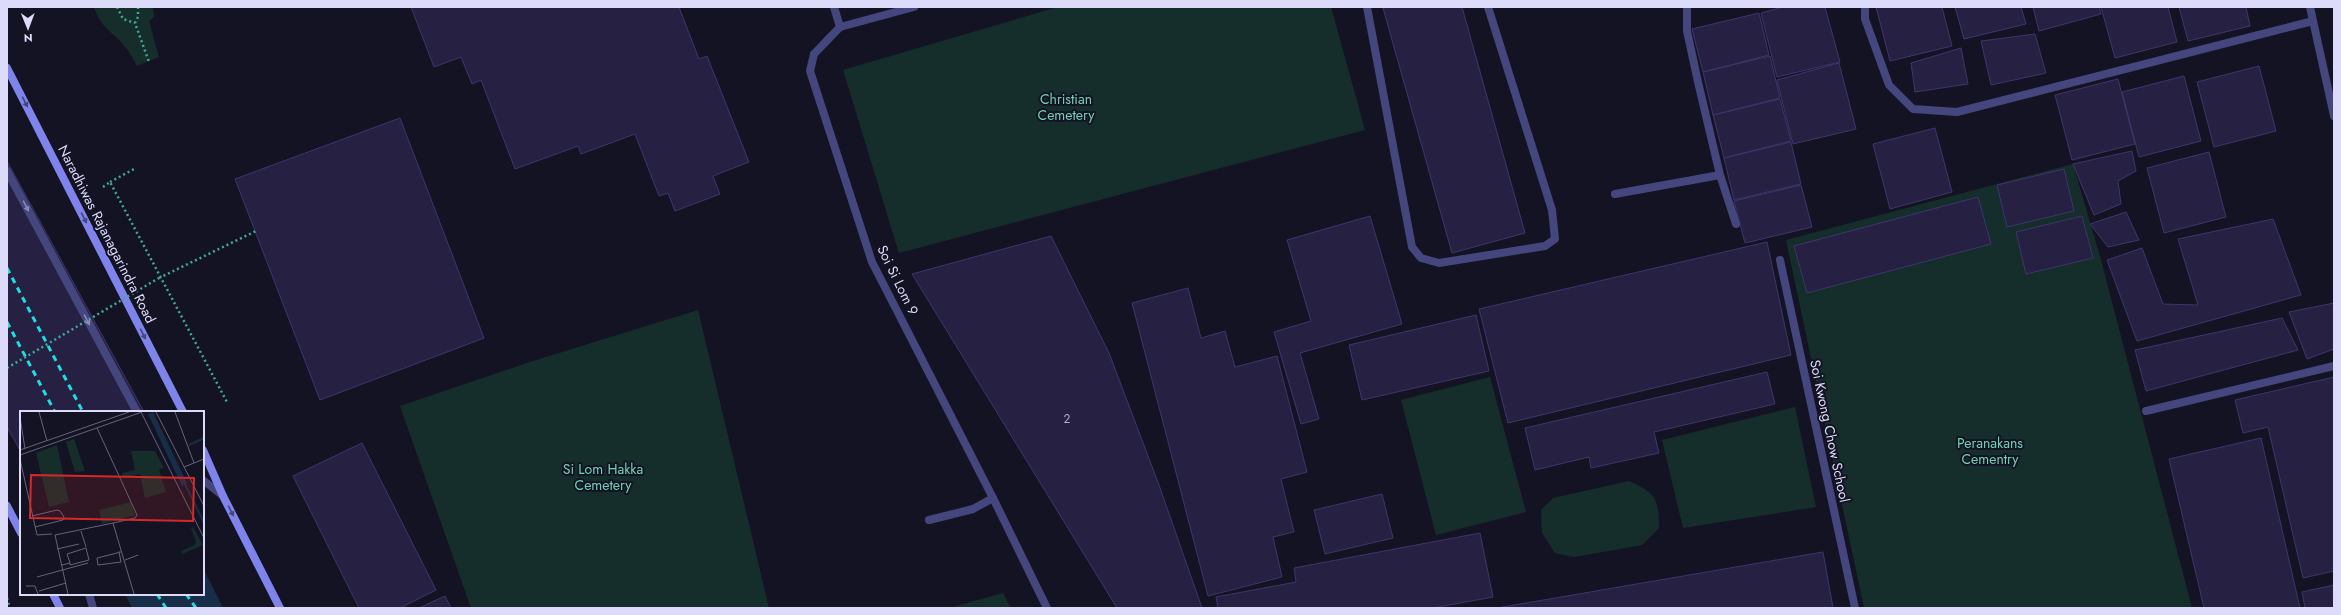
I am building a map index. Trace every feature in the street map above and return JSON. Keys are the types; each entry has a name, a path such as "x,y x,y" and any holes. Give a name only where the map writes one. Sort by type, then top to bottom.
{"main road":[{"name":"Naradhiwas Rajanagarindra Road","path":"7,68 182,411"},
{"path":"204,452 223,496 280,608"},
{"path":"7,506 20,531"},
{"path":"54,595 60,608"}],"street":[{"path":"834,7 840,28"},
{"name":"Soi Si Lom 9","path":"914,7 840,28 814,54 810,71 872,262 993,498 1047,608"},
{"path":"1367,7 1412,248 1421,258 1439,263 1545,246 1555,238 1552,210 1488,7"},
{"path":"1687,7 1688,37 1720,175 1736,224"},
{"path":"1865,7 1865,19 1889,85 1913,109 1957,112 2313,21"},
{"path":"2310,7 2334,116"},
{"path":"7,172 136,411"},
{"path":"1615,194 1720,175"},
{"name":"Soi Kwong Chow School","path":"1780,260 1855,608"},
{"path":"2146,411 2334,366"},
{"path":"204,481 223,496"},
{"path":"929,520 973,508 993,498"},
{"path":"89,595 93,608"}],"path":[{"path":"117,7 123,19 135,23"},
{"path":"138,7 138,17 135,23 149,62"},
{"path":"103,187 136,168"},
{"path":"110,182 159,278 227,402"},
{"path":"7,368 159,278 256,231"},
{"path":"7,598 10,608"}],"green space":[{"path":"94,7 153,7 154,17 149,21 159,57 137,66 123,44 101,21"},
{"name":"Christian Cemetery","path":"1058,7 1331,7 1365,130 899,253 843,70"},
{"name":"Peranakans Cementry","path":"2073,164 2101,260 2192,608 1864,608 1786,240"},
{"name":"Si Lom Hakka Cemetery","path":"698,310 769,608 471,608 400,406 530,362"},
{"path":"1490,377 1526,512 1436,535 1401,400"},
{"path":"1795,407 1816,507 1683,528 1662,440"},
{"path":"1629,481 1650,493 1657,504 1659,528 1642,545 1574,557 1555,553 1542,533 1541,510 1553,498"},
{"path":"1003,593 1011,608 949,608"}],"water":[{"path":"204,570 223,608 132,608 126,595 204,595"}],"building":[{"path":"411,7 679,7 699,59 707,56 749,162 713,176 720,194 675,211 668,193 659,196 635,134 581,154 578,146 515,169 481,80 472,84 461,57 434,67"},
{"path":"1462,7 1525,233 1452,253 1383,8"},
{"path":"1783,7 1825,7 1840,62 1777,77 1761,13"},
{"path":"1876,7 1942,7 1952,46 1890,61"},
{"path":"1955,7 2021,7 2026,24 1964,39"},
{"path":"2033,7 2099,7 2101,14 2039,31"},
{"path":"2101,7 2168,7 2177,42 2115,58"},
{"path":"2179,7 2246,7 2250,26 2188,41"},
{"path":"1759,13 1769,55 1703,72 1692,29"},
{"path":"2035,34 2046,73 1991,85 1981,41"},
{"path":"1961,48 1968,84 1915,92 1911,63"},
{"path":"1770,56 1780,98 1713,115 1703,72"},
{"path":"1839,63 1856,129 1793,144 1777,80"},
{"path":"2259,66 2276,131 2214,147 2197,82"},
{"path":"2184,76 2201,141 2139,157 2122,92"},
{"path":"2118,79 2135,144 2072,160 2055,95"},
{"path":"1780,99 1791,141 1724,158 1713,115"},
{"path":"400,118 484,338 320,400 235,179"},
{"path":"1935,128 1952,192 1890,209 1873,144"},
{"path":"1791,142 1801,184 1734,200 1724,158"},
{"path":"2132,151 2136,171 2118,181 2121,204 2094,215 2073,164"},
{"path":"2209,152 2226,217 2164,233 2147,168"},
{"path":"7,161 143,411 20,411 20,450 7,427"},
{"path":"2064,169 2074,211 2007,227 1997,185"},
{"path":"1801,185 1812,227 1745,243 1734,201"},
{"path":"1978,197 1991,244 1807,293 1794,246"},
{"path":"2126,212 2139,240 2108,247 2090,224"},
{"path":"1370,216 1402,324 1300,353 1319,419 1301,424 1274,332 1311,321 1287,240"},
{"path":"2082,216 2093,258 2026,274 2016,232"},
{"path":"2273,219 2301,295 2137,341 2107,260 2142,248 2163,304 2198,305 2178,239"},
{"path":"1051,236 1109,353 1159,485 1202,608 1117,608 912,274"},
{"path":"1767,242 1791,355 1508,423 1479,309"},
{"path":"1188,288 1201,338 1225,331 1235,367 1277,356 1307,472 1281,479 1294,532 1273,537 1282,577 1208,596 1132,303"},
{"path":"2334,303 2334,349 2307,359 2289,312"},
{"path":"1476,315 1489,371 1362,400 1349,345"},
{"path":"2282,318 2298,350 2146,391 2135,350"},
{"path":"1767,372 1775,404 1654,432 1659,453 1591,468 1589,457 1535,470 1525,428"},
{"path":"2334,377 2334,571 2303,578 2268,427 2243,433 2235,400"},
{"path":"2261,438 2300,608 2204,608 2169,459"},
{"path":"362,443 436,590 400,608 359,608 293,476"},
{"path":"1382,494 1393,538 1325,554 1314,510"},
{"path":"1480,533 1493,597 1433,608 1218,608 1216,597 1296,582 1294,568"},
{"path":"1823,552 1833,608 1497,608"},
{"path":"2334,585 2334,608 2305,608 2302,592"},
{"path":"445,596 451,608 419,608"}],"railway":[{"path":"7,268 82,411"},
{"path":"7,322 54,411"},
{"path":"158,595 166,608"},
{"path":"187,595 196,608"}]}
